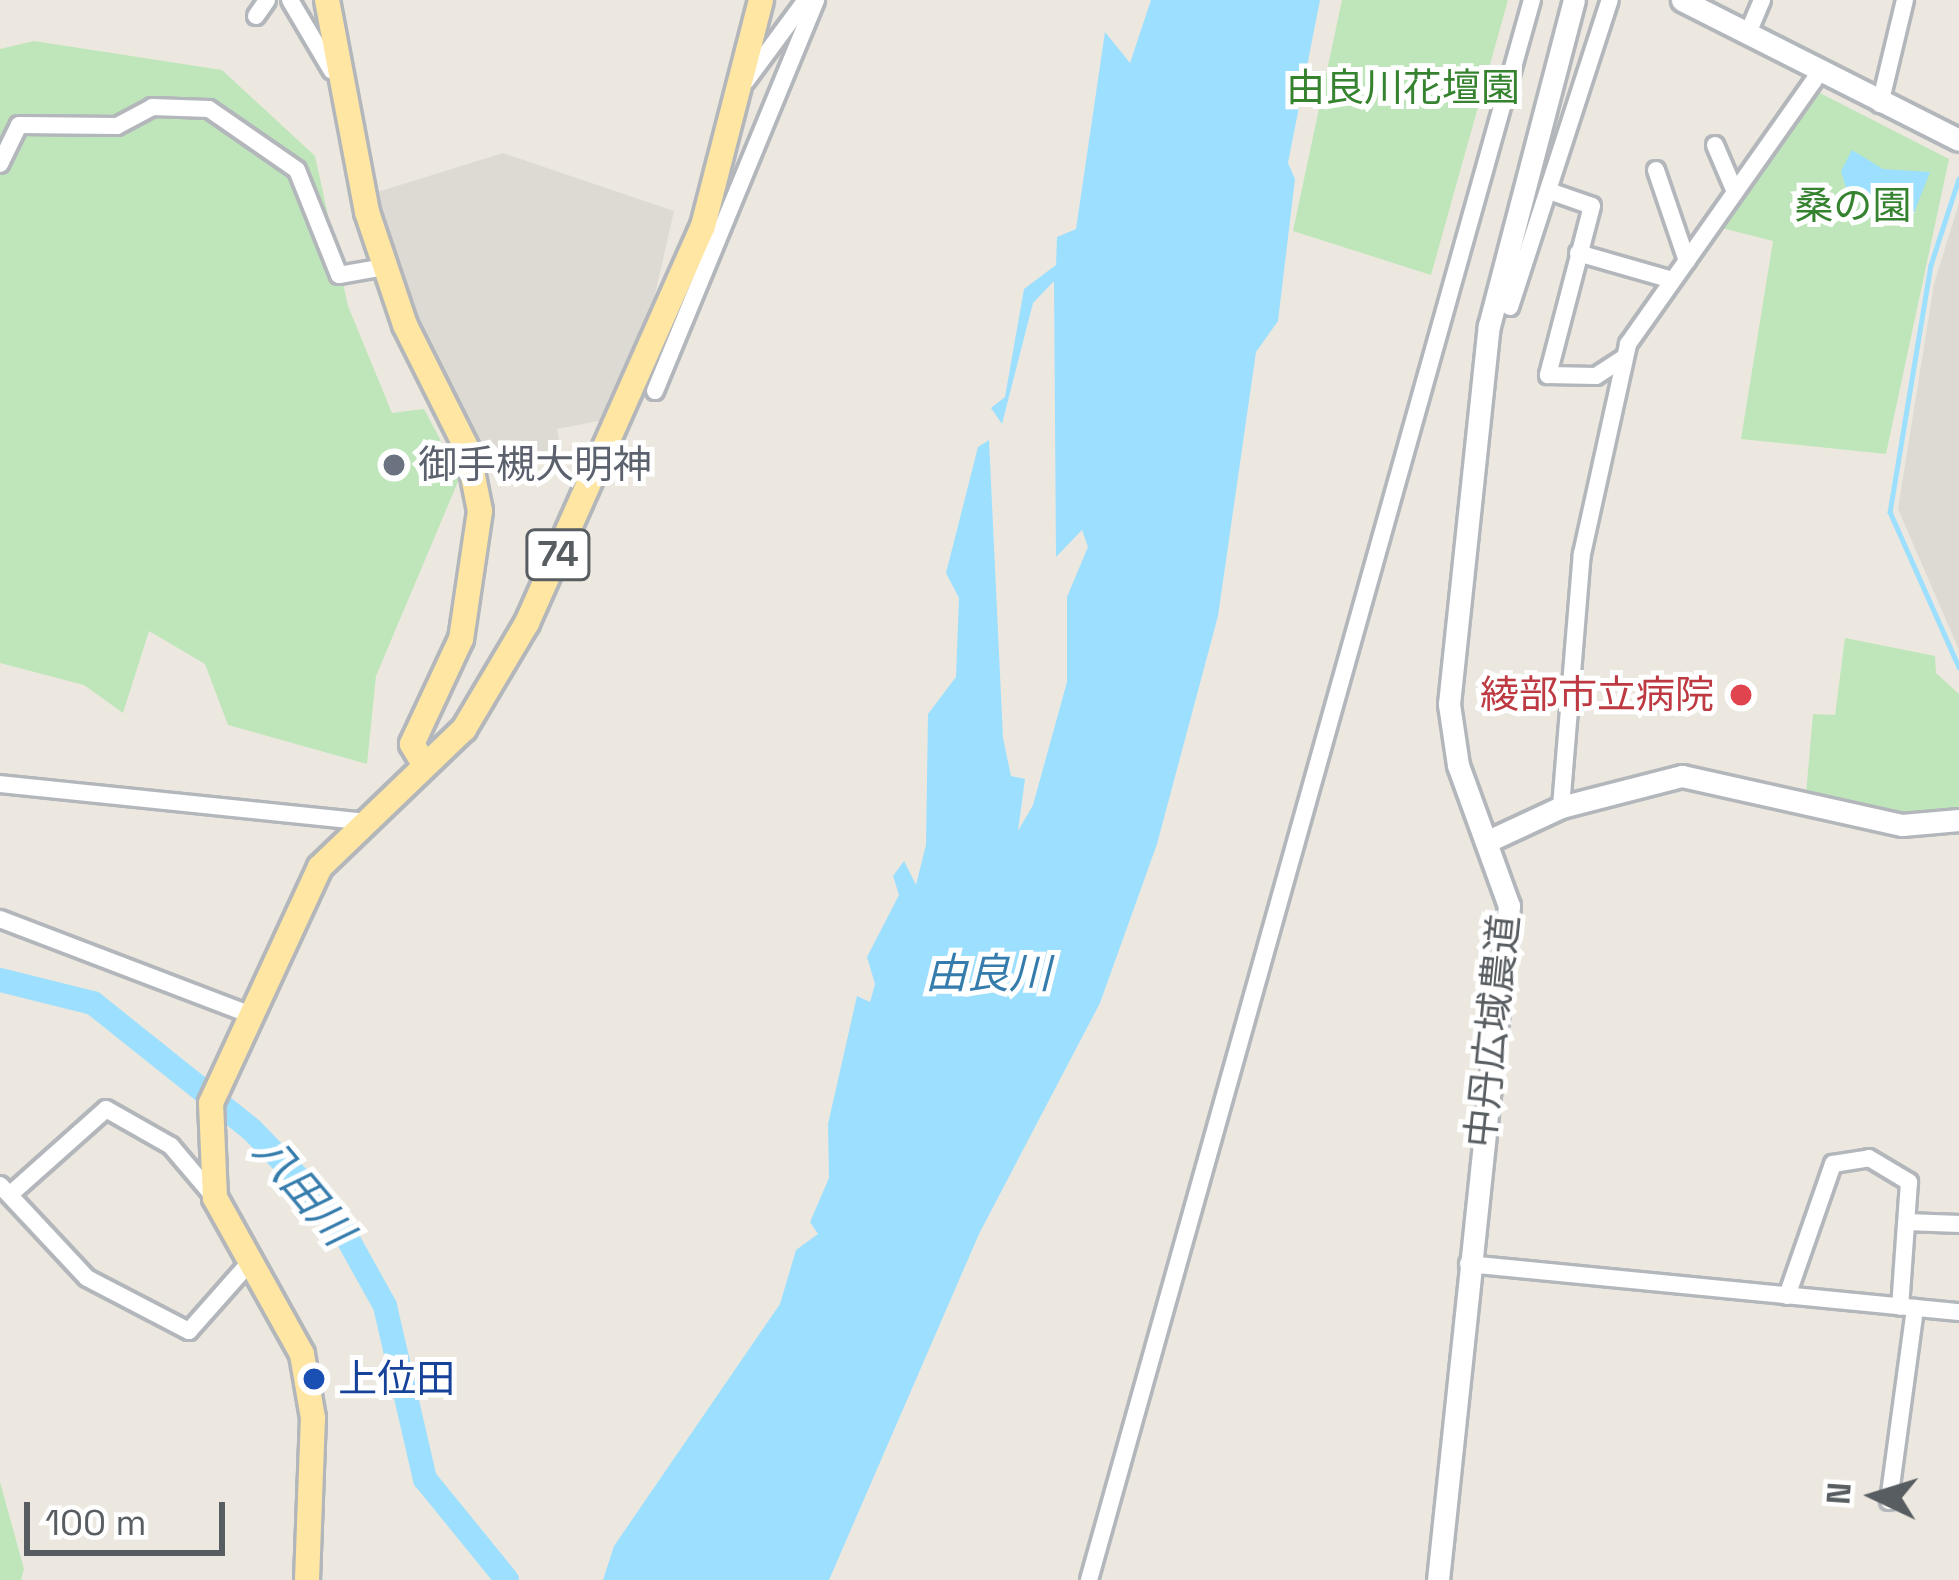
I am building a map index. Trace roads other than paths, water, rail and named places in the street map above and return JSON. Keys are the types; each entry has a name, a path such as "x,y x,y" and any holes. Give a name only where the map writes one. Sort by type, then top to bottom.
{"main road":[{"name":"74","path":"327,0 334,74 385,267 468,451 480,511 461,639 412,744 424,764"},
{"name":"74","path":"212,1189 211,1103 285,925 361,821 493,691 527,623 665,322 746,81 761,0"},
{"path":"212,1189 302,1354 313,1418 307,1580"}],"street":[{"path":"256,16 267,0"},
{"path":"290,0 334,74"},
{"path":"746,81 806,0"},
{"path":"655,391 816,0"},
{"path":"1089,1580 1532,0"},
{"name":"中丹広域農道","path":"1438,1580 1509,906 1486,842 1449,704 1484,358 1574,0"},
{"path":"1510,307 1552,192 1610,0"},
{"path":"1682,0 1818,75 1957,132"},
{"path":"1748,33 1762,0"},
{"path":"1880,104 1904,0"},
{"path":"1561,807 1582,554 1624,358 1672,280 1818,75"},
{"path":"0,164 19,125 117,126 152,107 209,109 297,170 339,275 385,267"},
{"path":"1714,145 1735,192"},
{"path":"1656,170 1687,261"},
{"path":"1552,192 1592,206 1548,375 1596,376 1624,358"},
{"path":"1578,253 1672,280"},
{"path":"1486,842 1561,807 1682,776 1902,825 1959,820"},
{"path":"0,784 361,821"},
{"path":"0,919 246,1013"},
{"path":"212,1189 171,1146 106,1109 7,1188 62,1258 189,1330 251,1261"},
{"path":"1787,1296 1837,1160 1906,1172 1908,1308 1889,1501"},
{"path":"1907,1222 1959,1224"},
{"path":"1468,1264 1959,1312"}],"water":[{"name":"由良川","path":"1151,0 1320,0 1288,163 1295,179 1278,321 1256,352 1218,616 1157,844 1100,1003 979,1234 829,1580 603,1580 614,1546 780,1304 796,1250 818,1234 810,1222 829,1178 828,1124 857,996 870,1002 875,984 867,957 899,895 893,876 904,861 916,885 926,845 928,714 956,677 959,598 946,573 978,447 989,440 1003,738 1011,776 1025,779 1018,831 1033,805 1067,682 1067,597 1088,547 1082,530 1056,557 1054,281 1033,303 1002,424 991,408 1005,397 1024,289 1056,265 1057,237 1076,229 1105,32 1130,63"},
{"path":"1852,150 1883,169 1930,172 1910,223 1849,198 1841,171"}],"waterway":[{"path":"1959,179 1931,265 1890,512 1959,667"},
{"name":"八田川","path":"0,980 93,1003 252,1130 335,1216 385,1306 425,1479 507,1580"}],"place":[{"name":"御手槻大明神","path":"394,465"},
{"name":"綾部市立病院","path":"1741,695"},
{"name":"上位田","path":"314,1379"}],"park label":[{"name":"由良川花壇園","path":"1403,88"},
{"name":"桑の園","path":"1853,206"}]}
